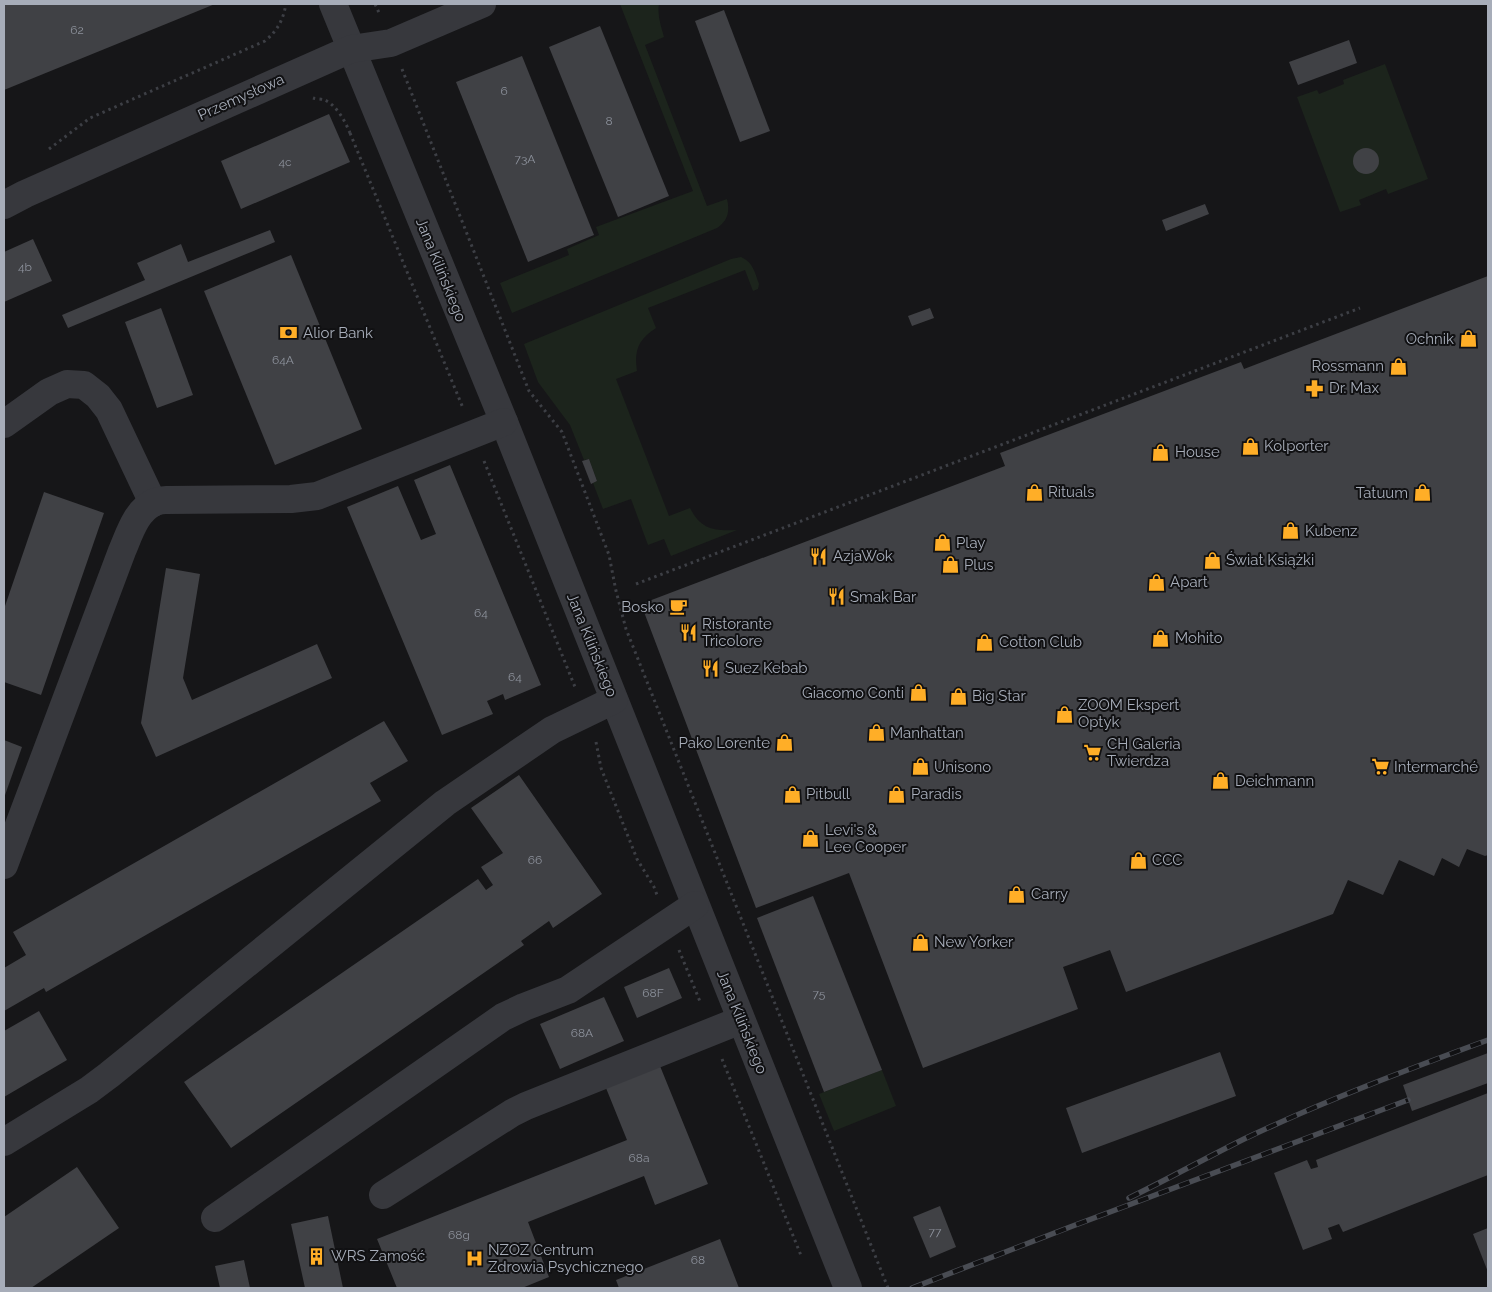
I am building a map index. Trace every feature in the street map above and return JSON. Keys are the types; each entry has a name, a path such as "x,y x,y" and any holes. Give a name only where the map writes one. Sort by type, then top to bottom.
{"street":[{"name":"Jana Kilińskiego","path":"333,4 504,422 848,1288"},
{"name":"Przemysłowa","path":"4,205 24,194 351,48 391,43 482,4"},
{"path":"4,424 49,392 67,384 84,385 98,396 109,410 153,503"},
{"path":"4,865 122,551 133,525 143,511 153,503 166,500 291,499 316,496 504,422"},
{"path":"4,1142 89,1090 109,1075 445,803 552,730 614,700"},
{"path":"215,1218 503,1017 568,990 696,904"},
{"path":"383,1195 526,1106 741,1020"}],"path":[{"path":"48,150 90,118 271,38 283,17 286,4"},
{"path":"375,4 380,16"},
{"path":"400,66 529,391 562,432 610,555 616,591 626,629 888,1288"},
{"path":"305,100 312,98 326,100 345,121 350,133 355,131"},
{"path":"636,584 1360,308"}],"shaded area":[{"path":"620,4 659,4 659,16 664,37 645,45 707,206 727,199 727,215 724,222 717,228 512,313 500,283 569,255 567,249 599,235 596,227 693,191"},
{"path":"1385,64 1428,179 1388,194 1386,189 1359,200 1361,205 1340,212 1297,97 1317,90 1319,94 1344,84 1343,80"},
{"path":"741,257 753,268 759,284 758,289 753,291 745,270 648,308 656,328 641,341 636,357 637,371 616,379 669,516 690,508 699,521 709,528 737,530 671,556 664,539 648,545 631,499 603,509 593,483 597,481 589,459 584,460 570,425 538,382 524,344 731,259"},
{"path":"882,1070 896,1106 834,1131 819,1094"}],"building":[{"path":"4,4 215,4 4,90"},
{"path":"724,10 770,131 740,142 695,21"},
{"path":"600,26 669,196 618,217 549,47"},
{"path":"1349,40 1357,63 1298,85 1289,62"},
{"path":"522,56 594,235 528,262 456,82"},
{"path":"329,114 350,162 241,209 221,161"},
{"path":"1366,148 1375,152 1379,161 1375,170 1366,174 1357,170 1353,161 1357,152"},
{"path":"1205,204 1209,214 1166,231 1162,220"},
{"path":"270,230 275,242 68,328 62,315 145,280 137,263 181,244 188,262"},
{"path":"33,239 52,281 4,302 4,252"},
{"path":"291,255 362,429 275,465 204,291"},
{"name":"CH Galeria Twierdza","path":"1488,276 1488,855 1485,856 1467,849 1459,867 1442,858 1434,876 1399,860 1383,895 1348,880 1333,914 1126,992 1110,950 1063,967 1078,1009 923,1068 849,873 756,908 641,604 1005,466 1000,453 1241,362 1244,369"},
{"path":"161,308 193,395 157,408 125,322"},
{"path":"930,308 934,318 912,326 908,316"},
{"path":"589,459 597,481 591,484 582,461"},
{"path":"450,465 541,685 505,700 503,694 487,701 493,714 442,735 347,507 398,486 421,540 436,534 414,480"},
{"path":"44,492 104,513 41,695 4,682 4,609"},
{"path":"166,568 200,574 183,678 192,700 317,644 332,678 156,757 141,723"},
{"path":"384,721 408,761 370,783 381,801 46,992 44,988 4,1011 4,968 26,955 13,932"},
{"path":"4,740 22,747 4,798"},
{"path":"519,775 602,894 553,928 549,921 521,941 524,945 231,1148 184,1082 478,879 486,890 493,885 481,867 503,853 471,808"},
{"path":"813,896 882,1070 824,1092 757,918"},
{"path":"669,968 682,998 637,1018 624,987"},
{"path":"604,997 624,1041 560,1069 540,1024"},
{"path":"39,1011 67,1060 4,1097 4,1031"},
{"path":"1220,1052 1236,1096 1082,1153 1066,1108"},
{"path":"1488,1053 1488,1083 1412,1111 1403,1085"},
{"path":"660,1066 708,1184 655,1205 644,1176 528,1222 549,1277 522,1288 397,1288 377,1239 627,1140 606,1088"},
{"path":"1488,1093 1488,1175 1343,1232 1339,1224 1328,1228 1332,1239 1303,1250 1274,1173 1307,1160 1311,1169 1318,1167 1316,1160"},
{"path":"77,1167 119,1228 31,1288 4,1288 4,1217"},
{"path":"940,1206 956,1247 930,1258 913,1217"},
{"name":"WRS Zamość","path":"328,1216 343,1288 305,1288 291,1224"},
{"path":"1488,1228 1488,1272 1473,1234"},
{"path":"720,1239 739,1288 619,1288 616,1280"},
{"path":"244,1260 250,1288 220,1288 215,1266"}],"railway":[{"path":"1129,1198 1244,1139 1304,1112 1396,1074 1488,1040"},
{"path":"912,1288 1408,1100"}],"place":[{"name":"Alior Bank","path":"289,333"},
{"name":"Ochnik","path":"1468,339"},
{"name":"Rossmann","path":"1398,366"},
{"name":"Dr. Max","path":"1315,388"},
{"name":"Kolporter","path":"1250,446"},
{"name":"House","path":"1161,452"},
{"name":"Rituals","path":"1034,492"},
{"name":"Tatuum","path":"1422,493"},
{"name":"Kubenz","path":"1291,531"},
{"name":"Play","path":"942,543"},
{"name":"AzjaWok","path":"819,556"},
{"name":"Świat Książki","path":"1212,560"},
{"name":"Plus","path":"950,565"},
{"name":"Apart","path":"1156,582"},
{"name":"Smak Bar","path":"836,597"},
{"name":"Bosko","path":"678,607"},
{"name":"Ristorante Tricolore","path":"688,633"},
{"name":"Mohito","path":"1161,638"},
{"name":"Cotton Club","path":"985,642"},
{"name":"Suez Kebab","path":"711,668"},
{"name":"Giacomo Conti","path":"918,693"},
{"name":"Big Star","path":"958,696"},
{"name":"ZOOM Ekspert Optyk","path":"1064,714"},
{"name":"Manhattan","path":"876,733"},
{"name":"Pako Lorente","path":"784,743"},
{"name":"CH Galeria Twierdza","path":"1093,753"},
{"name":"Unisono","path":"920,767"},
{"name":"Intermarché","path":"1380,767"},
{"name":"Deichmann","path":"1221,781"},
{"name":"Pitbull","path":"792,794"},
{"name":"Paradis","path":"897,794"},
{"name":"Levi's & Lee Cooper","path":"811,839"},
{"name":"CCC","path":"1138,860"},
{"name":"Carry","path":"1017,894"},
{"name":"New Yorker","path":"920,942"},
{"name":"WRS Zamość","path":"317,1256"},
{"name":"NZOZ Centrum Zdrowia Psychicznego","path":"474,1259"}]}
